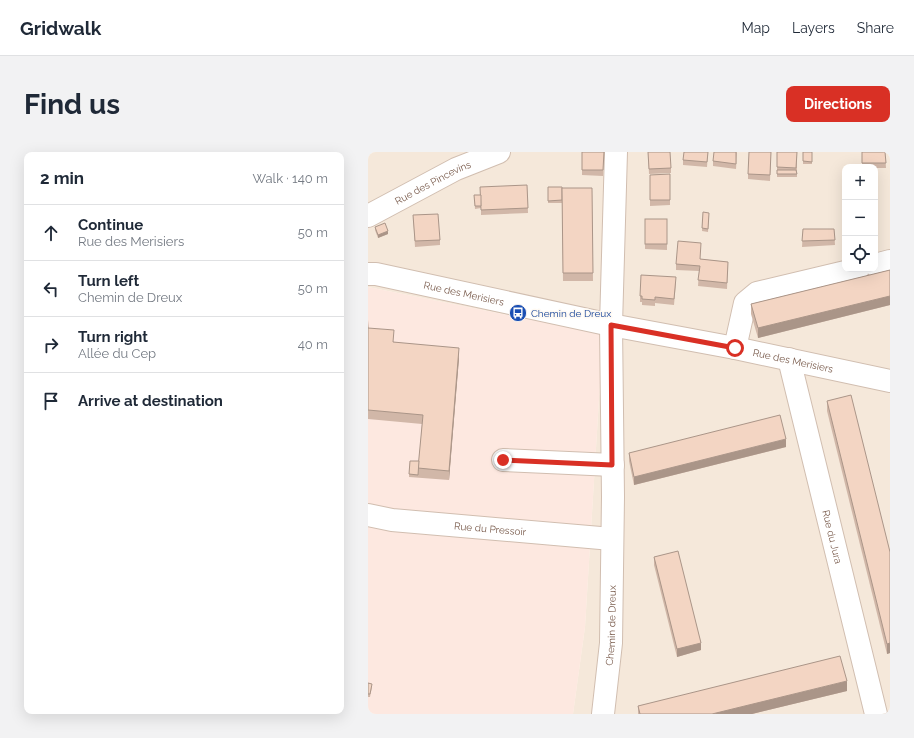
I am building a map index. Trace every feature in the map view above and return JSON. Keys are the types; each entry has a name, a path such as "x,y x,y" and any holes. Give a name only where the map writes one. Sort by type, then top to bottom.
{"street":[{"name":"Rue des Pincevins","path":"368,216 456,169 499,152"},
{"name":"Chemin de Dreux","path":"603,714 611,643 611,325 616,152"},
{"path":"878,264 890,262"},
{"path":"735,348 744,303 757,293 845,272"},
{"name":"Rue des Merisiers","path":"368,274 376,274 611,325 735,348 890,381"},
{"name":"Rue du Jura","path":"789,360 877,712"},
{"path":"503,460 612,465"},
{"name":"Rue du Pressoir","path":"368,515 392,520 612,539"}],"shaded area":[{"path":"368,152 890,152 890,714 573,714 585,627 603,334 368,287"},
{"path":"368,287 603,334 585,627 573,714 368,714"}],"building":[{"path":"582,152 604,152 603,170 582,170"},
{"path":"648,152 670,152 671,168 649,169"},
{"path":"684,152 708,152 707,162 683,160"},
{"path":"714,152 736,152 736,164 713,161"},
{"path":"749,152 771,152 770,175 748,174"},
{"path":"777,152 797,152 796,168 777,167"},
{"path":"803,152 812,152 812,162 803,161"},
{"path":"862,152 885,152 886,163 862,163"},
{"path":"777,170 796,170 797,174 777,174"},
{"path":"670,174 670,200 650,200 650,175"},
{"path":"527,185 528,208 481,210 480,187"},
{"path":"548,187 562,187 562,200 548,201"},
{"path":"562,188 592,188 593,273 563,273"},
{"path":"474,195 481,195 481,206 475,206"},
{"path":"703,212 709,213 708,229 702,228"},
{"path":"438,214 440,240 415,241 413,215"},
{"path":"645,219 667,219 667,244 645,244"},
{"path":"385,223 388,231 378,235 375,227"},
{"path":"803,229 834,229 835,240 802,241"},
{"path":"678,241 701,243 700,259 728,262 727,283 698,280 700,266 676,264"},
{"path":"890,270 890,296 758,328 751,304"},
{"path":"641,275 676,277 674,299 655,297 655,300 642,299 642,296 640,296"},
{"path":"368,328 394,330 393,342 459,348 449,471 418,468 423,415 368,410"},
{"path":"851,395 890,552 890,643 887,644 827,401"},
{"path":"780,415 786,439 634,477 629,453"},
{"path":"410,461 419,461 418,475 409,474"},
{"path":"678,551 701,643 677,649 654,557"},
{"path":"840,656 847,681 712,714 640,714 638,706"},
{"path":"368,683 372,684 370,694 368,694"}],"place":[{"name":"Chemin de Dreux","path":"518,313"}],"route":[{"path":"503,460 612,465 611,325 735,348"}]}
